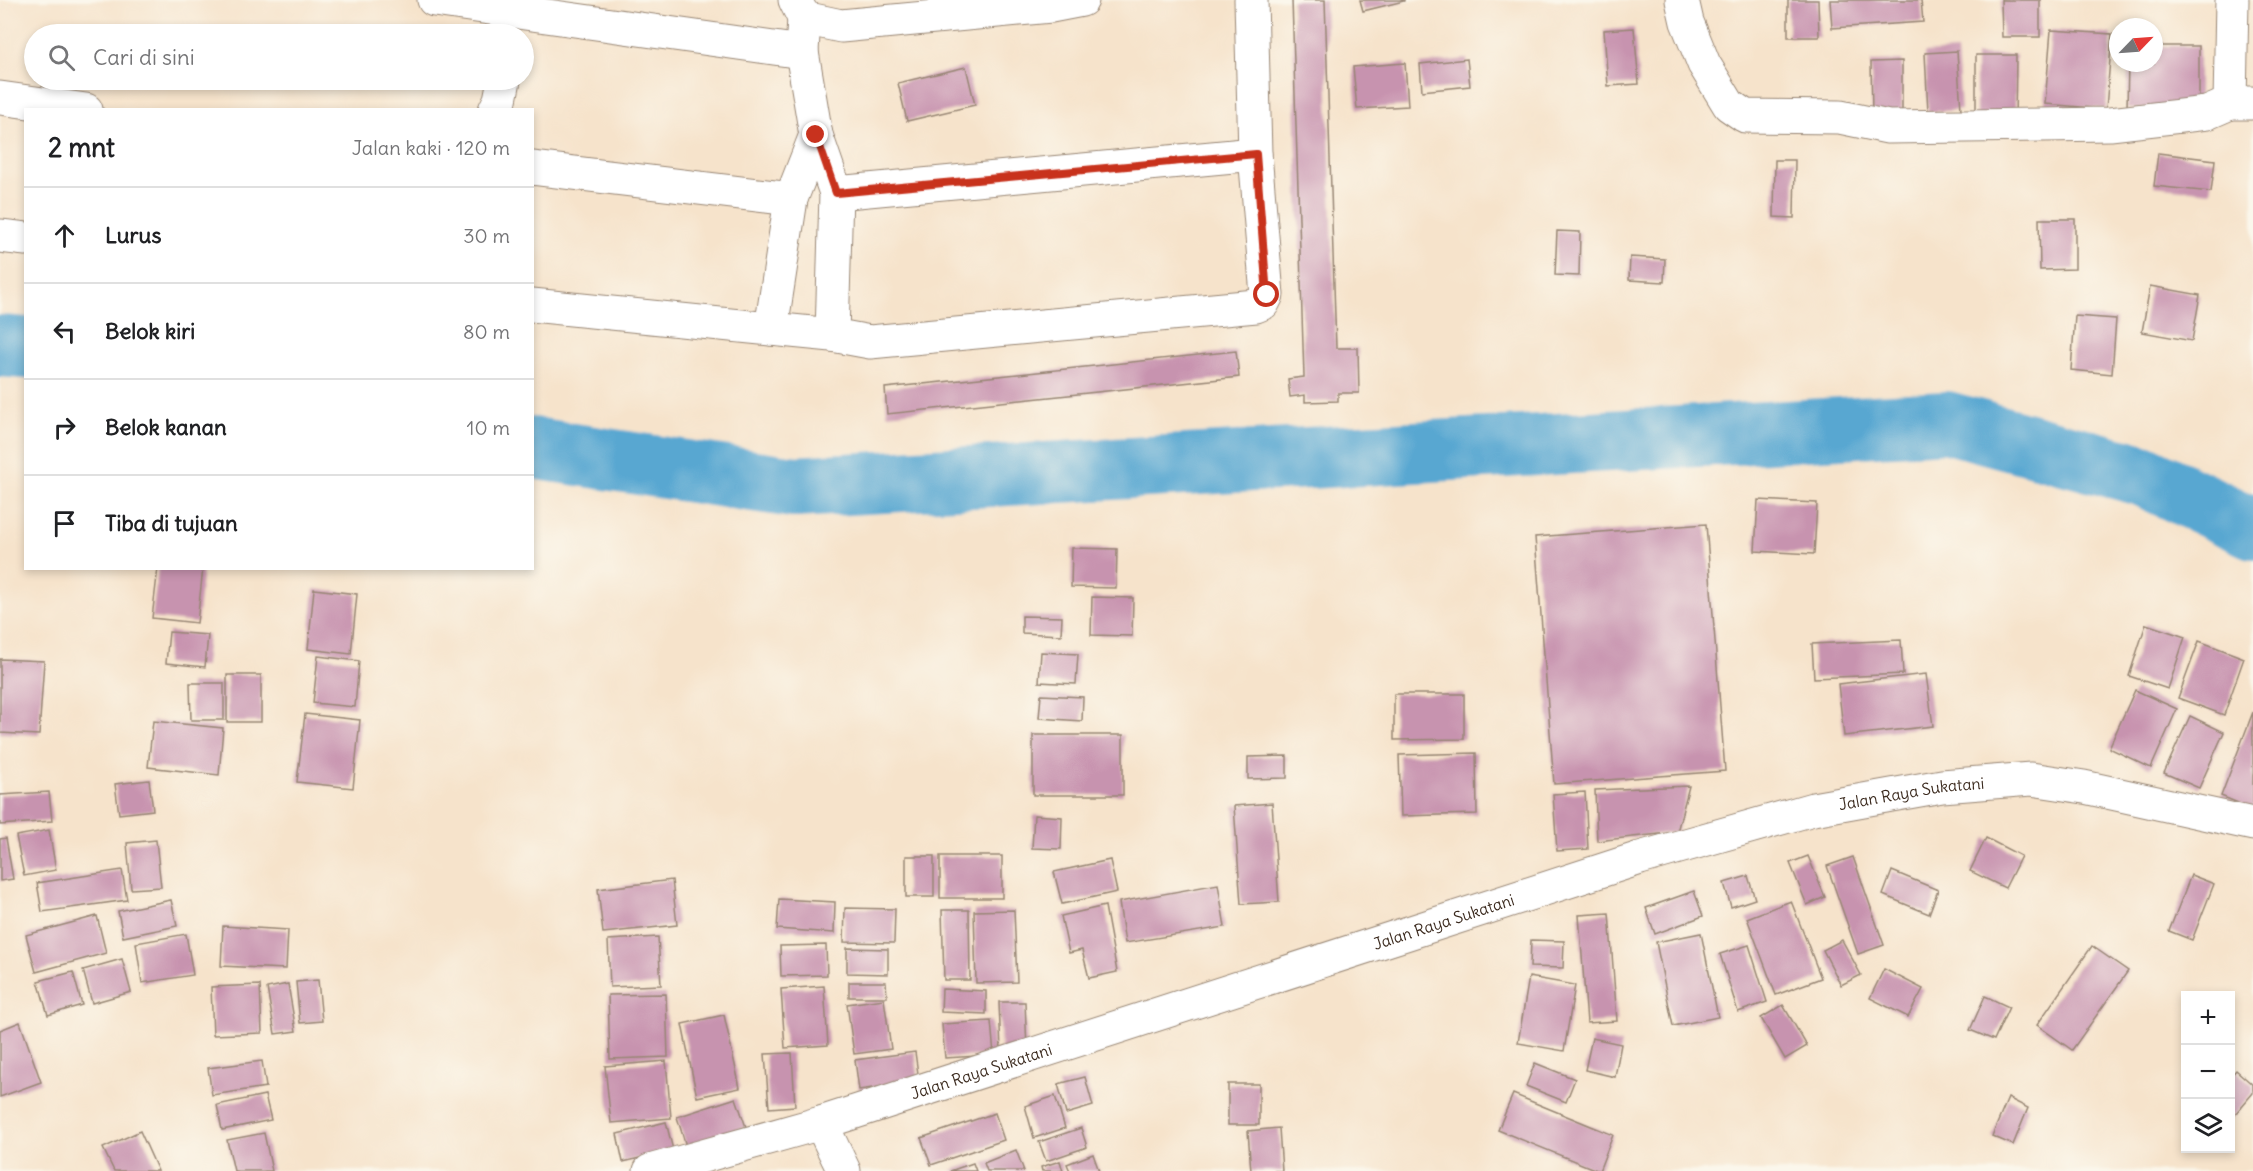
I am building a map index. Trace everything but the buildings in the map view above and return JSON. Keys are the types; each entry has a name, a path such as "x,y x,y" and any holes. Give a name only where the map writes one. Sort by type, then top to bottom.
{"street":[{"path":"434,0 515,24"},
{"path":"832,335 836,193 816,135 802,52 800,9 841,27 1051,6 1082,0"},
{"path":"534,305 832,335 870,342 1256,306 1263,303 1267,295 1256,154 1251,0"},
{"path":"1683,0 1687,22 1704,64 1729,105 1745,116 1840,117 1888,127 2110,124 2207,113 2242,103 2232,0"},
{"path":"534,26 802,52"},
{"path":"496,108 502,90"},
{"path":"0,98 72,108"},
{"path":"771,329 791,198 816,135"},
{"path":"836,193 1256,154"},
{"path":"534,168 791,198"},
{"path":"0,236 24,239"},
{"name":"Jalan Raya Sukatani","path":"650,1171 821,1123 1629,862 1813,809 1942,786 2031,779 2084,787 2253,825"},
{"path":"821,1123 844,1171"}],"waterway":[{"path":"0,346 24,348"},
{"path":"534,448 794,487 1946,422 2142,475 2253,528"}],"route":[{"path":"816,135 836,193 1256,154 1267,295"}]}
